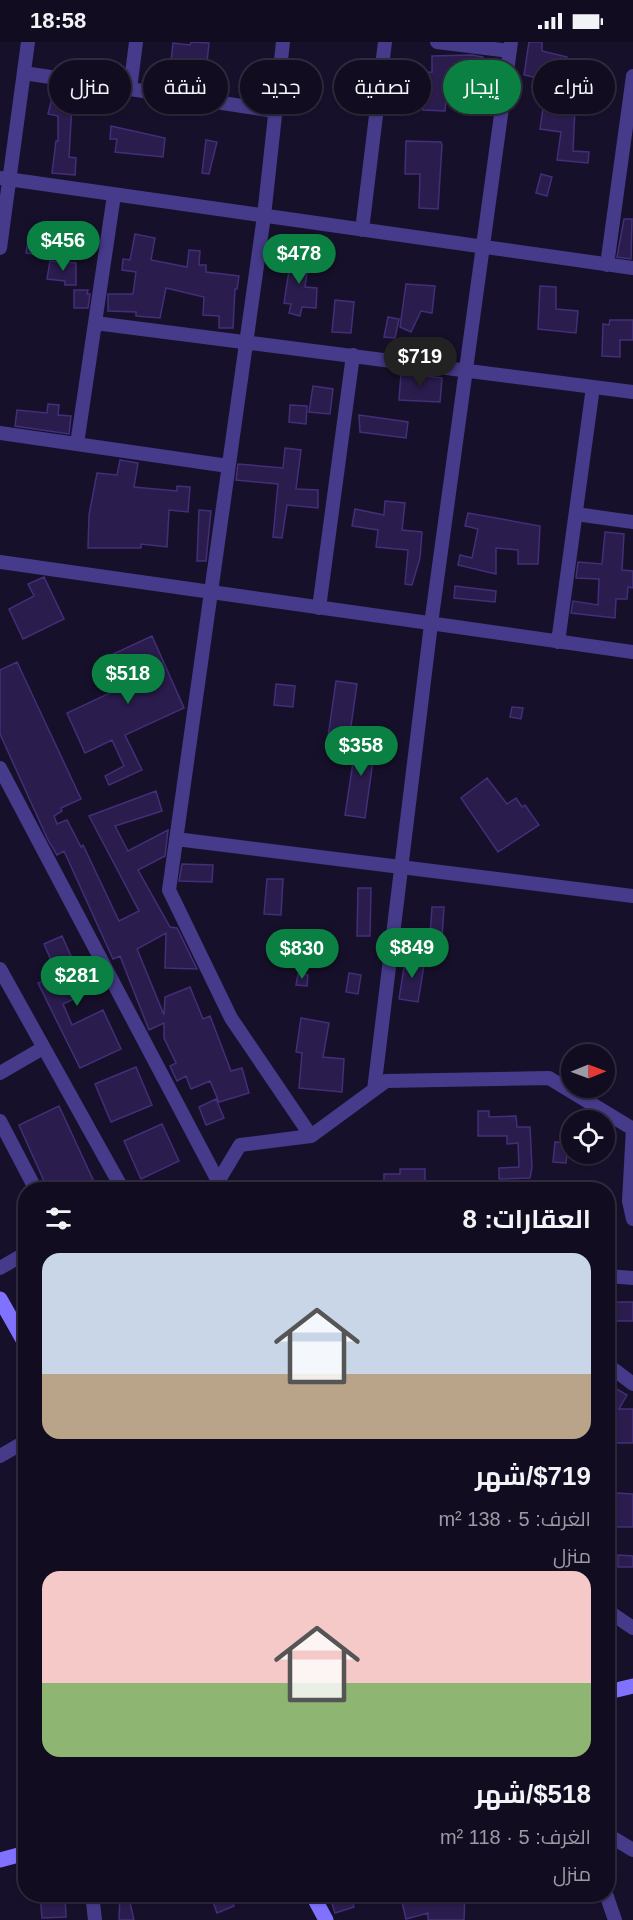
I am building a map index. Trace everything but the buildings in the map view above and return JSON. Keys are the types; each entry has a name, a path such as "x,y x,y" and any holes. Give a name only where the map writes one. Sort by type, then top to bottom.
{"street":[{"path":"0,248 5,179 28,42"},
{"path":"131,81 136,42"},
{"path":"281,60 283,42"},
{"path":"362,230 385,42"},
{"path":"374,1090 431,624 511,46 437,42"},
{"path":"24,73 49,77"},
{"path":"607,265 633,76"},
{"path":"131,89 240,106"},
{"path":"275,114 264,216 169,891 231,1018 311,1136"},
{"path":"5,179 633,268"},
{"path":"77,444 114,195"},
{"path":"95,323 633,392"},
{"path":"319,608 353,355"},
{"path":"558,642 593,387"},
{"path":"0,434 228,466"},
{"path":"576,514 633,522"},
{"path":"0,562 633,652"},
{"path":"0,768 214,1182"},
{"path":"176,839 633,896"},
{"path":"0,969 118,1182"},
{"path":"0,1073 43,1048"},
{"path":"218,1182 240,1145 311,1136 386,1081 549,1078 633,1129 629,1201 633,1219"},
{"path":"0,1121 32,1182"},
{"path":"0,1268 18,1258"},
{"path":"615,1277 633,1278"},
{"path":"0,1299 18,1331"},
{"path":"615,1370 633,1384"},
{"path":"0,1456 18,1446"},
{"path":"615,1616 633,1628"},
{"path":"615,1690 633,1686"},
{"path":"615,1839 633,1850"},
{"path":"0,1860 18,1855"},
{"path":"93,1902 95,1920"},
{"path":"316,1902 326,1920"},
{"path":"609,1902 615,1920"}]}
